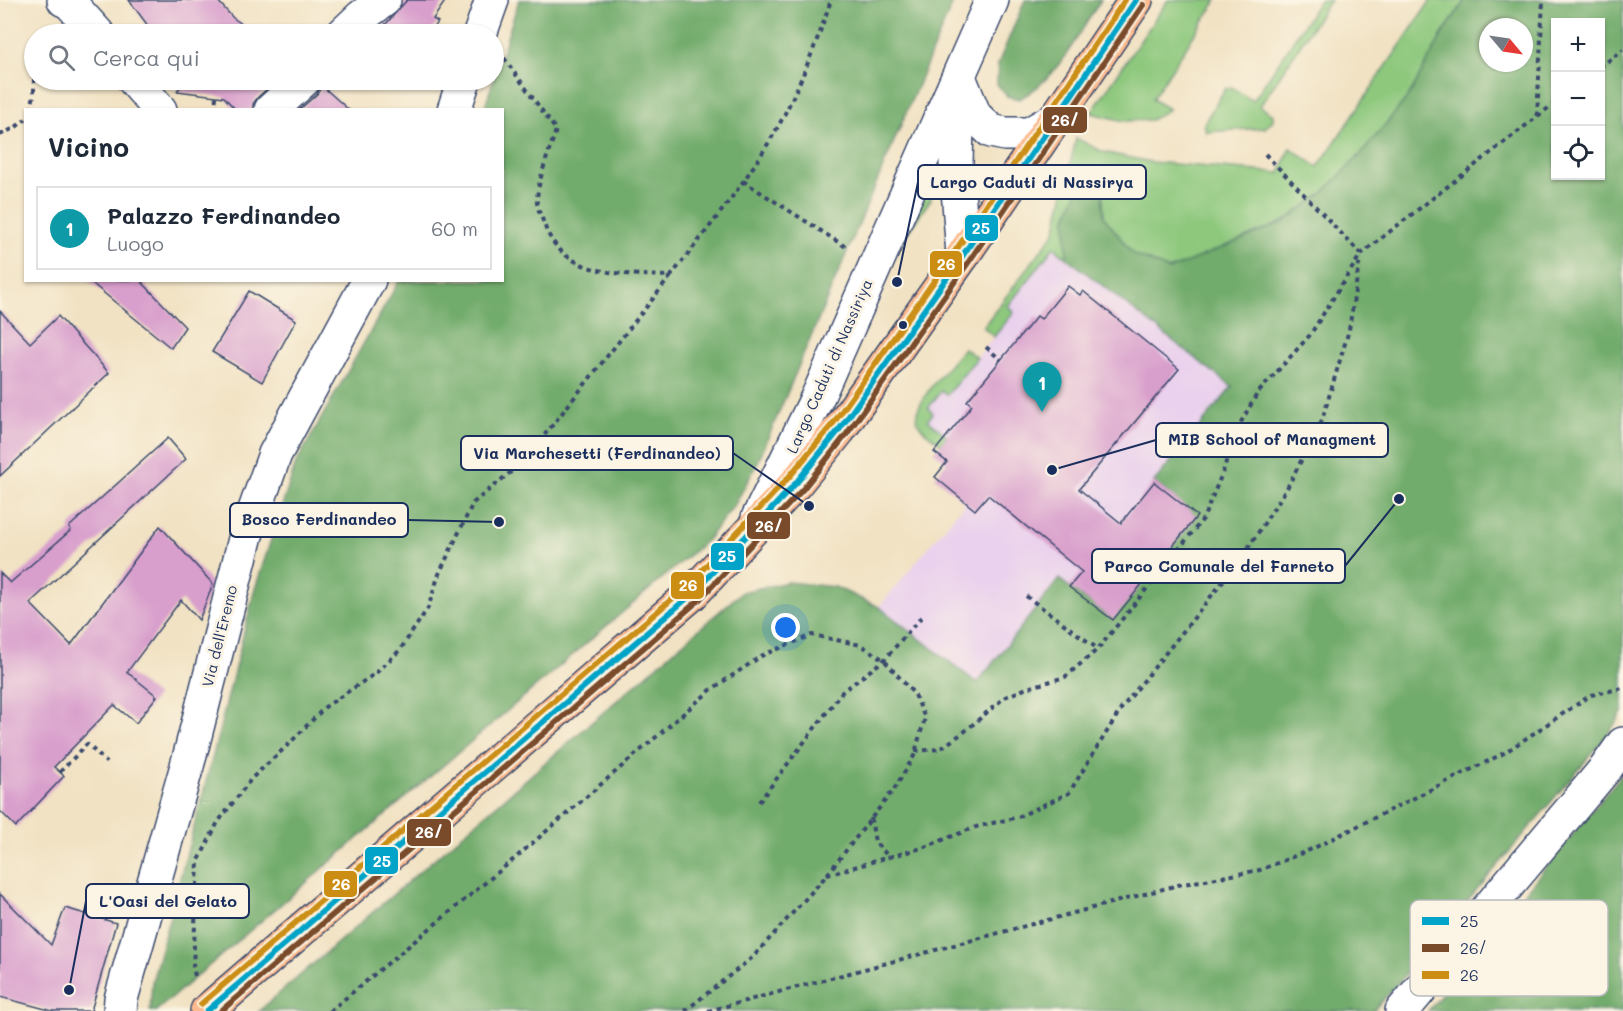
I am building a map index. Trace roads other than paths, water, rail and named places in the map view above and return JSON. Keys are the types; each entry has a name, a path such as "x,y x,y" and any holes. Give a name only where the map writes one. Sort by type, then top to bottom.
{"main road":[{"name":"Largo Caduti di Nassiriya","path":"751,533 839,430 963,255 1136,0"},
{"path":"202,997 693,593 751,533"}],"street":[{"path":"64,0 69,2 89,24"},
{"path":"354,24 384,0"},
{"path":"491,24 492,0"},
{"name":"Largo Caduti di Nassiriya","path":"751,533 818,396 992,0"},
{"path":"959,75 975,116 987,129 1005,134 1029,134 1055,119"},
{"path":"959,75 956,163 963,255"},
{"path":"143,90 158,108"},
{"path":"273,108 293,90"},
{"path":"455,108 461,90"},
{"name":"Via dell'Eremo","path":"120,1011 121,999 190,755 246,535 275,454 368,282"},
{"path":"1495,900 1606,768 1623,744"},
{"path":"1402,1011 1415,996"}],"place":[{"name":"Largo Caduti di Nassirya","path":"897,282"},
{"name":"Palazzo Ferdinandeo","path":"1042,412"},
{"name":"MIB School of Managment","path":"1052,470"},
{"name":"Parco Comunale del Farneto","path":"1399,499"},
{"name":"Via Marchesetti (Ferdinandeo)","path":"809,506"},
{"name":"Bosco Ferdinandeo","path":"499,522"},
{"name":"L'Oasi del Gelato","path":"69,990"}]}
